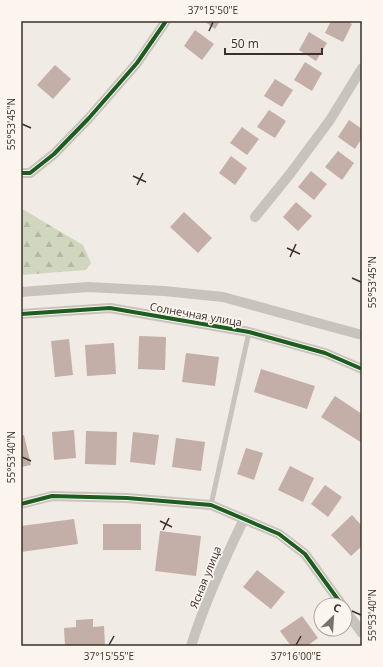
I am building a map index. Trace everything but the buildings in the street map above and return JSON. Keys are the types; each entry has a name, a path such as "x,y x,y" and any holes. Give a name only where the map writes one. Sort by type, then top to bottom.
{"street":[{"path":"21,173 30,173 54,154 89,118 137,63 166,21"},
{"path":"255,217 290,174 330,120 362,68"},
{"path":"21,292 88,287 164,291 223,297 362,335"},
{"name":"Солнечная улица","path":"21,314 110,308 249,332 325,353 362,369"},
{"path":"21,504 52,496 126,498 211,505 279,534 305,554 336,597"},
{"name":"Ясная улица","path":"191,646 208,598 244,519"},
{"path":"353,621 362,633"}],"lane":[{"path":"211,505 249,332"}],"green space":[{"path":"21,208 83,245 91,263 86,270 21,275"}],"cycle path":[{"path":"21,173 30,173 54,154 89,118 137,63 166,21"},
{"path":"21,314 110,308 249,332 325,353 362,369"},
{"path":"21,504 52,496 127,498 211,505 279,534 305,554 336,597"}]}
